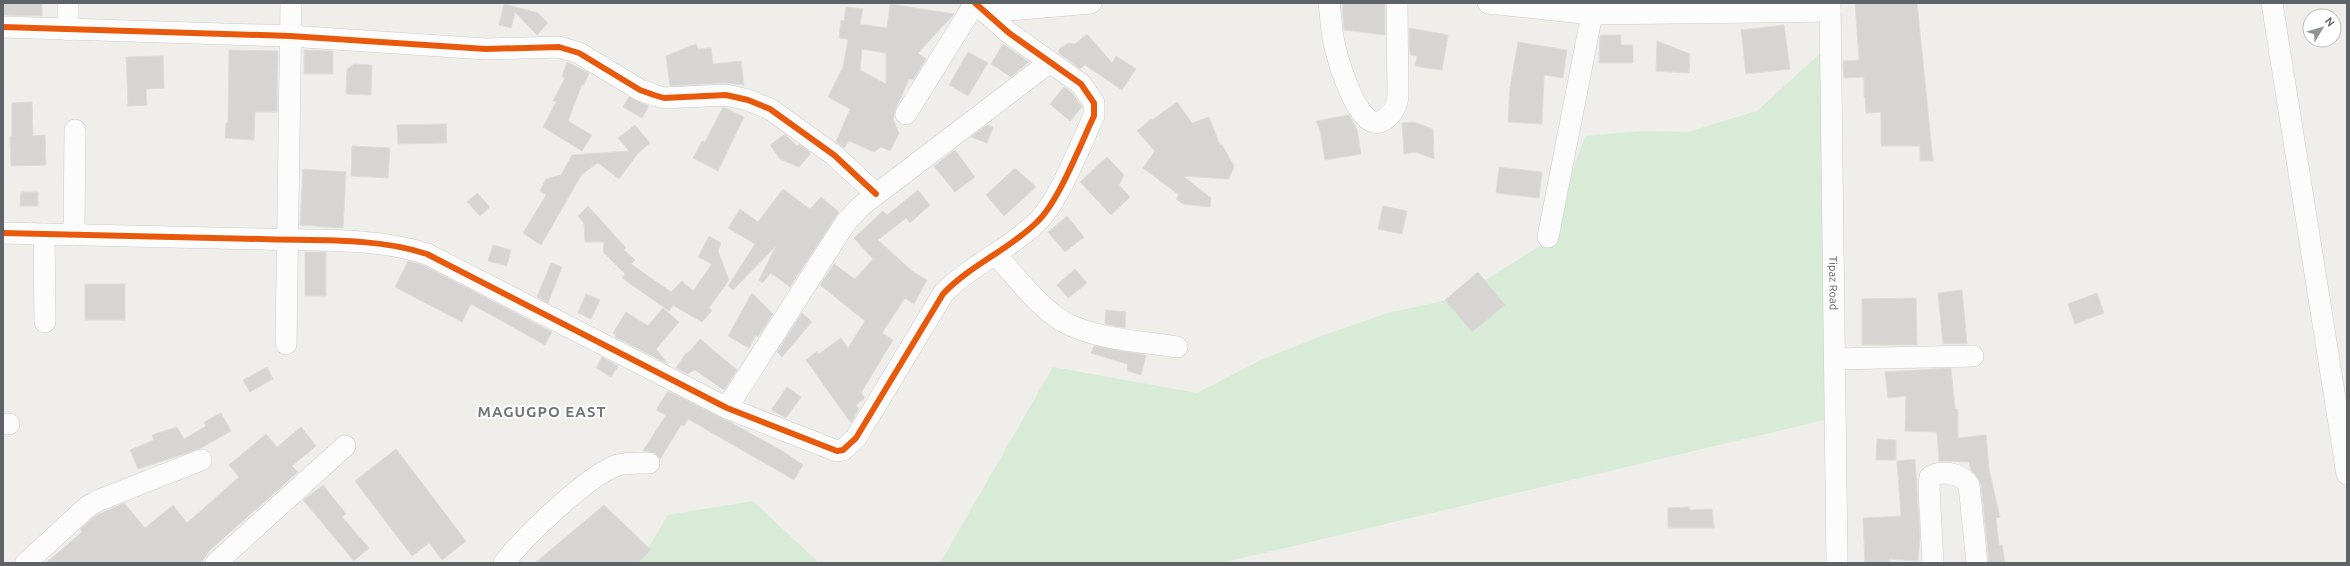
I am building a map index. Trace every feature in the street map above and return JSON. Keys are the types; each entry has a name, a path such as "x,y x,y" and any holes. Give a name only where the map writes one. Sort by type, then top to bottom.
{"street":[{"path":"68,3 68,30"},
{"path":"286,344 291,3"},
{"path":"979,6 1091,3"},
{"path":"1330,3 1334,43 1356,105 1364,118 1372,122 1380,123 1389,117 1396,108 1398,97 1397,3"},
{"path":"1488,3 1580,9 1830,7"},
{"path":"2272,3 2347,474"},
{"path":"3,233 386,244 427,254 727,408 837,451 843,450 856,438 943,294 954,282 1024,234 1050,208 1094,116 1094,103 1090,95 1081,84 1009,33 979,6"},
{"path":"906,114 979,6"},
{"name":"Tipaz Road","path":"1830,7 1836,359 1837,563"},
{"path":"1548,237 1580,9"},
{"path":"3,27 290,36 486,49 559,47 579,53 640,90 664,98 726,95 748,100 770,109 834,155 876,194"},
{"path":"727,408 846,222 861,206 876,194 1050,62"},
{"path":"74,234 75,130"},
{"path":"44,234 45,322"},
{"path":"995,254 1045,308 1064,322 1088,332 1177,347"},
{"path":"1836,359 1973,356"},
{"path":"216,563 346,446"},
{"path":"26,563 87,507 97,501 201,460"},
{"path":"504,563 533,532 594,479 618,465 649,463"},
{"path":"1933,563 1929,488 1930,477 1938,474 1960,475 1965,478 1969,485 1977,563"}],"green space":[{"path":"1825,49 1824,420 1221,563 940,563 1053,367 1197,393 1261,360 1324,335 1388,313 1456,298 1548,241 1585,136 1642,131 1688,132 1757,111"},
{"path":"753,501 819,563 639,563 668,515"}],"building":[{"path":"3,3 42,3 42,16 3,15"},
{"path":"1342,3 1385,3 1385,35 1344,30"},
{"path":"1855,3 1917,3 1933,161 1920,161 1920,146 1881,146 1881,112 1866,113 1864,77 1844,78 1843,61 1859,60"},
{"path":"504,4 538,13 548,23 537,35 515,12 511,28 499,25"},
{"path":"890,4 954,14 918,53 926,59 913,80 909,79 896,108 893,119 899,133 890,151 881,147 874,152 849,141 844,148 836,142 850,109 828,97 843,67 848,39 839,38 841,20 844,21 846,7 863,9 860,24 887,28","holes":["862,49 886,53 886,84 860,70"]},
{"path":"1784,25 1790,69 1746,74 1741,30"},
{"path":"1409,28 1448,35 1442,70 1415,66 1417,56 1410,55"},
{"path":"1087,34 1112,63 1116,56 1136,69 1122,90 1085,65 1080,69 1059,53 1059,49 1068,43 1075,44"},
{"path":"1600,35 1621,35 1621,45 1633,45 1633,63 1599,63"},
{"path":"1657,41 1690,54 1689,73 1656,71"},
{"path":"1518,42 1567,50 1563,78 1544,75 1542,124 1508,122 1510,87"},
{"path":"696,44 698,49 711,48 713,64 741,61 744,85 725,83 670,86 666,56"},
{"path":"1003,44 1029,62 1011,77 991,64"},
{"path":"229,50 278,51 277,112 255,112 254,140 225,138 226,123 228,123"},
{"path":"304,50 333,51 333,74 304,74"},
{"path":"968,52 988,63 968,96 949,85"},
{"path":"163,56 164,88 146,89 147,105 128,106 126,57"},
{"path":"567,62 589,73 584,85 582,84 568,121 592,135 582,151 543,127 556,102 553,101 565,78 562,77"},
{"path":"354,64 372,65 371,95 346,94 347,69"},
{"path":"1064,87 1072,93 1082,107 1070,121 1050,104"},
{"path":"629,97 649,106 642,118 623,107"},
{"path":"32,102 33,136 45,135 46,165 11,166 10,137 12,136 12,103"},
{"path":"1177,102 1192,123 1209,117 1220,145 1222,145 1234,166 1229,179 1183,176 1211,198 1210,207 1183,204 1176,199 1179,195 1143,168 1155,151 1137,131 1151,119 1152,120"},
{"path":"723,107 744,117 718,171 693,158 702,141 705,142"},
{"path":"1349,115 1357,130 1361,154 1325,160 1320,130 1316,121"},
{"path":"1414,122 1433,129 1434,159 1415,152 1404,154 1402,123"},
{"path":"446,124 447,143 398,144 397,125"},
{"path":"635,125 650,143 638,153 619,179 598,163 582,174 541,245 523,233 546,195 540,191 546,179 561,175 572,155 629,151 618,138"},
{"path":"987,125 993,127 987,143 971,137"},
{"path":"785,134 797,146 799,144 811,153 799,167 780,159 770,145"},
{"path":"352,146 390,148 388,178 351,176"},
{"path":"955,150 975,177 955,192 934,166"},
{"path":"1107,157 1124,175 1119,185 1130,197 1111,215 1080,182"},
{"path":"1499,167 1542,172 1539,198 1496,193"},
{"path":"1015,168 1036,187 1004,216 986,195"},
{"path":"303,169 346,172 343,228 300,225"},
{"path":"783,189 810,209 821,197 839,212 797,276 794,274 796,277 790,287 771,273 762,283 759,280 776,246 733,290 728,286 755,244 728,228 740,209 758,222"},
{"path":"918,190 930,205 910,223 906,218 878,240 913,272 927,280 914,304 905,298 882,333 893,340 861,393 865,398 856,405 859,409 851,423 806,360 817,351 819,354 841,338 848,348 865,321 820,285 834,264 855,279 873,259 854,238 883,211 887,215"},
{"path":"21,192 38,192 38,206 20,206"},
{"path":"477,193 490,207 480,216 467,202"},
{"path":"588,206 626,248 624,250 635,260 631,264 671,292 682,281 693,291 712,264 698,257 709,236 721,243 718,251 729,280 709,308 712,311 702,322 673,305 669,311 622,278 625,274 603,252 604,242 585,242 584,223 578,216"},
{"path":"1383,206 1407,211 1402,234 1378,229"},
{"path":"1067,216 1084,237 1065,252 1048,232"},
{"path":"493,245 511,250 507,266 488,261"},
{"path":"305,252 326,252 326,296 305,296"},
{"path":"408,261 423,265 552,332 545,345 471,304 462,322 395,287"},
{"path":"551,263 562,267 548,303 537,297"},
{"path":"1075,269 1087,283 1068,298 1057,285"},
{"path":"1478,272 1505,305 1472,332 1445,300"},
{"path":"85,284 125,284 125,320 85,320"},
{"path":"1962,290 1967,344 1943,344 1938,293"},
{"path":"752,293 773,314 758,337 756,335 749,348 728,336"},
{"path":"2097,293 2104,313 2075,324 2068,304"},
{"path":"586,294 600,300 591,319 578,313"},
{"path":"1916,298 1917,345 1862,345 1862,299"},
{"path":"663,308 679,322 656,349 668,364 615,337 616,335 613,333 626,312 648,326"},
{"path":"1106,310 1126,312 1125,328 1105,324"},
{"path":"802,313 812,322 782,357 777,352"},
{"path":"700,339 737,370 724,390 695,370 687,374 676,368 686,353 689,352"},
{"path":"1094,346 1146,355 1141,375 1128,371 1127,364 1091,353"},
{"path":"602,357 618,366 611,377 596,368"},
{"path":"267,367 273,379 250,392 243,380"},
{"path":"1951,368 1955,409 1958,409 1958,438 1986,435 1989,469 2000,517 1996,518 1999,545 2002,545 2005,563 1989,563 1981,484 1971,470 1969,462 1939,461 1937,432 1905,431 1906,396 1888,398 1885,372"},
{"path":"787,387 801,397 786,418 771,410"},
{"path":"668,391 730,422 784,452 803,465 794,480 688,419 684,426 681,425 660,459 655,453 643,451 666,415 656,410"},
{"path":"221,413 231,431 199,449 138,469 130,450 154,440 152,435 177,427 184,439 206,426 204,422"},
{"path":"301,427 316,446 292,466 298,472 210,550 201,563 46,563 82,532 80,529 95,516 124,503 145,528 173,505 187,523 239,477 229,465 266,434 277,447"},
{"path":"1877,439 1896,440 1896,460 1876,460"},
{"path":"396,449 466,541 442,560 429,543 412,556 355,481"},
{"path":"1915,459 1920,536 1918,561 1889,559 1890,562 1865,563 1863,518 1901,516 1897,461"},
{"path":"323,485 346,514 342,517 369,548 354,561 303,500"},
{"path":"604,505 651,550 638,563 535,563"},
{"path":"1689,507 1690,510 1712,509 1714,528 1668,528 1668,508"}],"cycle path":[{"path":"3,233 366,242 427,254 727,408 837,451 843,450 856,438 943,294 965,274 1026,232 1045,213 1061,187 1094,116 1094,103 1081,84 1009,33 975,3"},
{"path":"3,27 290,36 486,49 559,47 579,53 640,90 664,98 726,95 748,100 770,109 834,155 876,194"}],"district":[{"name":"MAGUGPO EAST","path":"542,411"}]}
